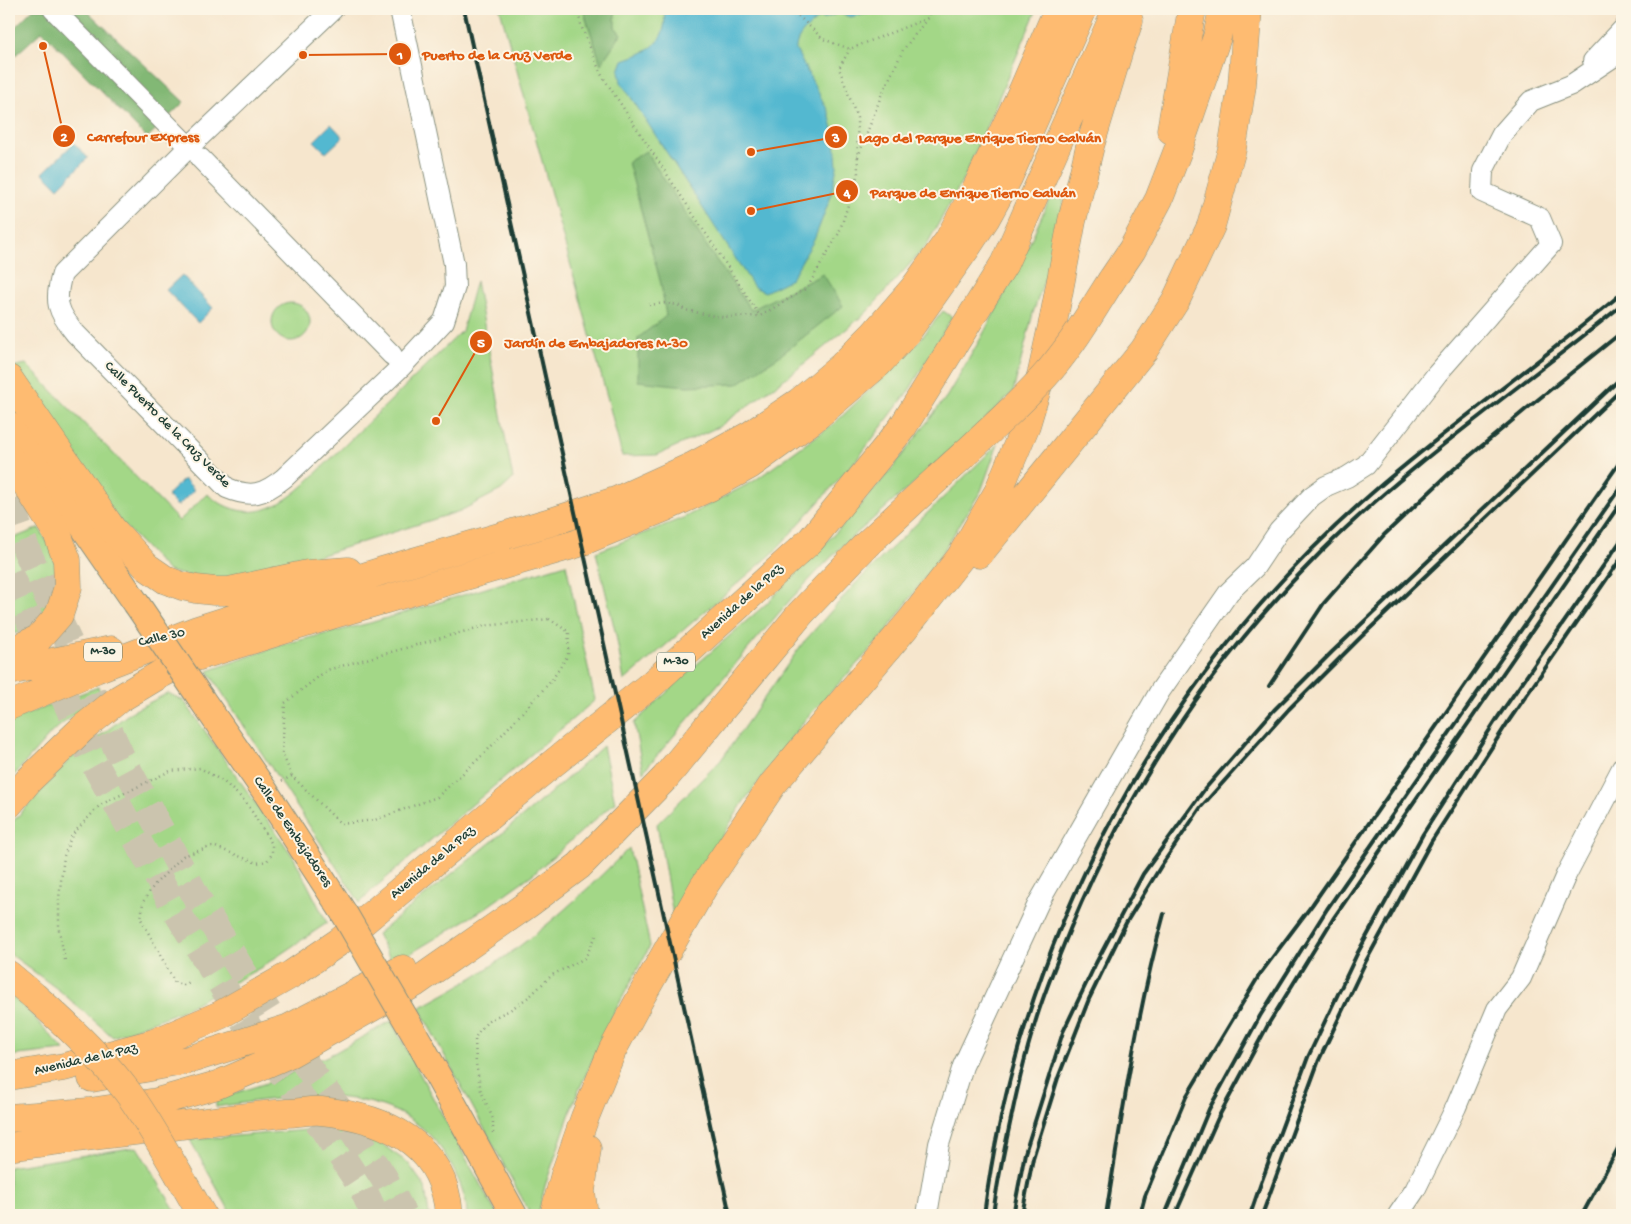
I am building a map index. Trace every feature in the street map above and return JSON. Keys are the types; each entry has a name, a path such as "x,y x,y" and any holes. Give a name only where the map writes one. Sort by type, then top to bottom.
{"highway":[{"name":"M-30","path":"197,630 382,571 554,521 618,500 693,466 750,435 799,402 842,366 874,334 914,288 948,241 976,189 1022,92 1058,9"},
{"path":"9,804 30,780 83,728 119,699 158,675 190,659 335,614 576,544 666,508 710,487 750,465 811,421 878,364 907,332 966,250 1008,178 1083,9"},
{"name":"Avenida de la Paz","path":"9,1076 64,1067 154,1043 220,1015 292,974 339,942 531,781 653,683 811,540 902,428 1004,264 1117,9"},
{"path":"554,1215 564,1174 616,1043 704,886 773,784 913,618 960,558 998,492 1026,425 1042,372 1072,221 1090,146 1119,50 1134,9"},
{"path":"1112,280 1169,141 1192,9"},
{"path":"9,1118 89,1112 157,1102 217,1085 289,1054 415,983 579,866 658,784 801,613 867,544 1020,403 1069,347 1132,250 1158,199 1178,150 1217,37 1223,9"},
{"path":"773,784 834,727 966,571 1003,522 1144,350 1176,300 1211,226 1232,149 1242,85 1248,9"},
{"path":"9,379 112,529 147,567 166,580 196,589 229,591 336,570 382,571"},
{"path":"9,457 57,533 67,560 68,578 68,587 59,615 38,639 9,652"},
{"path":"9,706 96,669 197,630"},
{"name":"Calle 30","path":"9,671 197,630"},
{"path":"9,1086 77,1080 188,1060 288,1028 528,904"},
{"path":"9,975 77,1036 126,1091 154,1133 202,1215"},
{"path":"584,1215 581,1191 587,1145 595,1122 594,1095"},
{"path":"9,1147 268,1114 320,1111 371,1120 393,1129 412,1142 433,1165 445,1194 449,1215"}],"main road":[{"name":"Calle de Embajadores","path":"9,409 41,466"},
{"name":"Calle de Embajadores","path":"9,425 41,466 136,603 280,814 344,914 422,1047 514,1215"}],"street":[{"path":"53,9 392,355"},
{"name":"Calle Puerto de la Cruz Verde","path":"333,9 195,152 62,274 58,288 58,308 74,333 226,488 240,494 257,494 274,486 284,478 402,366 444,321 450,305 455,287 454,264 400,9"},
{"path":"1571,85 1622,30"},
{"path":"927,1215 939,1144 962,1066 1039,902 1160,692 1229,592 1255,568 1279,531 1312,496 1326,486 1347,477 1366,465 1437,374 1551,244 1540,218 1482,192 1483,171 1502,134 1531,101 1571,85 1622,51"},
{"path":"1398,1215 1415,1190 1456,1107 1497,1009 1521,978 1566,875 1622,768"}],"path":[{"path":"577,9 582,28 601,74 760,316"},
{"path":"792,9 822,39 850,49"},
{"path":"858,159 865,135 881,96 903,50 928,18 931,9"},
{"path":"649,305 678,305 685,310 719,317 760,316 807,288 840,233 858,174 857,118 839,68 850,49 928,18"},
{"path":"549,619 569,632 568,655 552,680 486,752 437,797 375,820 340,824 292,776 282,753 286,703 328,670 484,626 549,619"},
{"path":"65,960 59,930 59,898 64,856 72,835 100,806 170,772 200,768 224,782 246,802 272,844 272,854 267,861 257,863 213,846 184,856 154,886 143,902 141,919 175,983 184,985 192,982"},
{"path":"494,1135 493,1119 481,1091 476,1064 475,1038 489,1020 510,1010 530,996 552,975 585,958 596,936"}],"green space":[{"path":"33,9 85,9 184,102 147,138 42,31 9,61 9,33"},
{"path":"500,9 1037,9 965,176 926,246 866,313 795,371 720,426 657,455 622,456"},
{"path":"583,9 617,9 615,27 621,34 601,64"},
{"path":"646,151 712,254 751,310 823,274 843,306 778,357 737,384 686,386 638,381 638,338 666,316 661,284 628,162"},
{"path":"1051,196 1064,200 1054,251 1033,313 1013,392 971,433 841,547 790,600 643,772 634,723 696,665 766,604 846,522 894,466 947,396 981,338 1019,266"},
{"path":"476,281 513,479 501,490 460,511 240,581 216,583 168,571 119,520 12,367 26,364 179,521 207,494 233,509 257,511 281,502 304,485 462,331"},
{"path":"291,303 304,309 310,322 304,335 291,341 278,335 272,322 278,309"},
{"path":"943,311 952,317 910,389 858,458 773,553 624,681 616,635 596,552 683,518 754,481 836,422 914,347"},
{"path":"998,444 981,491 938,559 883,636 804,721 744,801 673,915 657,824 721,760 802,644 856,583"},
{"path":"39,528 51,548 56,564 54,589 45,610 23,632 9,634 9,540"},
{"path":"566,564 595,700 371,891 360,903 208,671 284,644 370,623"},
{"path":"98,687 101,693 52,732 9,781 9,721"},
{"path":"168,693 184,701 294,858 327,923 260,968 181,1011 113,1037 60,991 9,953 9,826 71,758 131,712"},
{"path":"603,746 615,802 533,874 484,909 393,964 377,934 520,819"},
{"path":"629,848 650,946 612,1017 574,1101 545,1186 538,1215 531,1215 419,1008 481,972 532,937 575,900"},
{"path":"9,994 30,1013 64,1050 9,1056"},
{"path":"391,1021 497,1215 467,1215 464,1194 449,1161 429,1134 404,1115 375,1104 344,1098 279,1099 216,1107 216,1099 273,1081 334,1053"},
{"path":"306,1130 353,1134 383,1145 408,1163 425,1187 429,1215 232,1215 190,1140"},
{"path":"137,1147 178,1215 9,1215 9,1167"}],"water":[{"path":"663,9 770,9 790,17 796,9 893,9 850,17 839,13 823,19 821,17 804,31 798,40 796,50 829,113 835,137 837,167 830,199 814,240 791,279 765,292 754,287 621,82 619,71 623,60 641,54 652,47 660,38 665,21"},
{"path":"331,124 343,137 326,153 314,141"},
{"path":"74,143 88,158 58,188 43,173"},
{"path":"182,275 213,308 198,323 166,290"},
{"path":"183,480 193,488 193,491 179,505 176,505 168,497 168,494"}],"tunnel":[{"path":"9,501 26,549 122,759 198,900 269,1014 345,1118 384,1178 403,1215"},
{"path":"9,574 93,761 180,917 246,1024 323,1128 363,1189 375,1215"}],"railway":[{"path":"464,9 730,1215"},
{"path":"984,1215 1002,1111 1030,1010 1067,913 1112,819 1166,729 1227,645 1296,566 1372,493 1433,442 1560,344 1622,293"},
{"path":"993,1215 1001,1164 1024,1062 1049,982 1083,898 1109,844 1169,740 1239,643 1278,597 1355,519 1468,425 1622,305"},
{"path":"1269,686 1324,603 1384,535 1454,469 1622,332"},
{"path":"1013,1215 1025,1153 1063,1032 1096,963 1143,874 1204,790 1274,710 1332,652 1622,377"},
{"path":"1022,1215 1033,1158 1058,1078 1089,999 1126,923 1161,866 1201,807 1289,709 1360,638 1622,389"},
{"path":"1140,1215 1145,1196 1186,1097 1260,974 1312,905 1622,459"},
{"path":"1165,1215 1209,1109 1260,1016 1327,909 1622,485"},
{"path":"1175,1215 1218,1118 1269,1023 1333,919 1622,501"},
{"path":"1250,1215 1308,1057 1357,954 1423,834 1498,717 1622,539"},
{"path":"1262,1215 1319,1060 1366,961 1431,842 1508,722 1622,557"},
{"path":"1106,1215 1138,1026 1164,914"},
{"path":"1582,1215 1622,1141"}],"place":[{"name":"Carrefour Express","path":"43,46"},
{"name":"Puerto de la Cruz Verde","path":"303,55"},
{"name":"Lago del Parque Enrique Tierno Galván","path":"751,152"},
{"name":"Parque de Enrique Tierno Galván","path":"751,211"},
{"name":"Jardín de Embajadores M-30","path":"436,421"}]}
